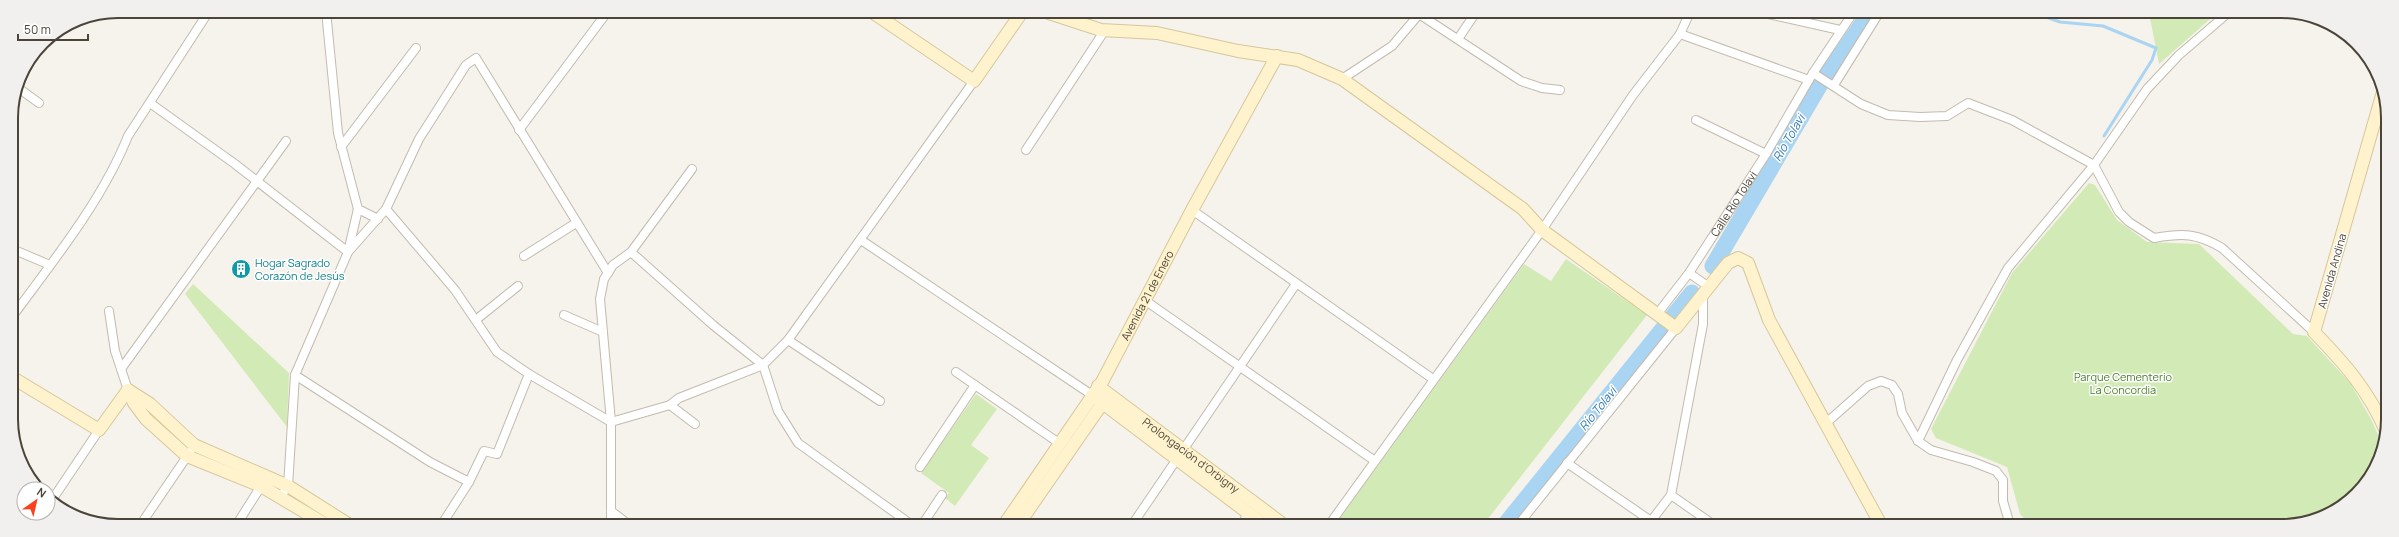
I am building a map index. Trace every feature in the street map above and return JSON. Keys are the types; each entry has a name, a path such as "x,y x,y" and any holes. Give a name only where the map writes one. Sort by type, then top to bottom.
{"main road":[{"path":"881,18 974,81 1018,18"},
{"path":"1066,18 1105,30 1157,33 1238,51 1298,60 1342,78 1523,209 1542,230 1658,313 1676,328 1728,263 1738,258 1748,263 1768,320 1878,519"},
{"name":"Avenida 21 de Enero","path":"1013,519 1059,443 1095,390 1146,301 1192,210 1277,56"},
{"name":"Avenida Andina","path":"2314,332 2380,103"},
{"path":"2314,332 2355,375 2381,416"},
{"path":"18,381 99,430 128,390"},
{"path":"128,390 150,404 194,445 264,481 281,496 317,519"},
{"path":"128,390 134,403 146,419 187,456 264,481 288,486 340,519"},
{"name":"Prolongación d'Orbigny","path":"1095,390 1180,453 1275,519"},
{"name":"Avenida 21 de Enero","path":"1014,519 1106,398"},
{"name":"Prolongación d'Orbigny","path":"1180,453 1256,519"}],"street":[{"path":"18,309 72,236 120,156 128,136 205,18"},
{"path":"281,496 288,486 295,375 348,252 358,209 341,147 327,18"},
{"path":"520,130 604,18"},
{"path":"1342,78 1392,46 1416,18"},
{"path":"1427,18 1521,81 1542,88 1560,90"},
{"path":"1458,39 1472,18"},
{"path":"1333,519 1542,230 1633,94 1680,34 1687,18"},
{"path":"1789,18 1840,30"},
{"name":"Calle Río Tolavi","path":"1658,313 1689,273 1766,154 1840,30 1850,18"},
{"path":"1833,85 1877,18"},
{"path":"1918,441 1957,360 2008,268 2094,165 2147,89 2179,55 2222,18"},
{"path":"1026,150 1105,30"},
{"path":"1680,34 1812,75 1833,85 1861,104 1888,115 1920,118 1947,116 1968,103 2012,120 2094,165 2119,212 2129,222 2154,238 2174,234 2193,234 2222,248 2314,332"},
{"path":"341,147 416,48"},
{"path":"348,252 386,210 419,139 466,65 476,58 608,273"},
{"path":"386,210 455,290 477,319 497,352 529,374 611,422 670,405 679,398 763,365 788,340 974,81"},
{"path":"22,90 39,103"},
{"path":"150,103 257,181 348,252"},
{"path":"1696,120 1766,154"},
{"path":"121,369 286,141"},
{"path":"611,519 611,422 600,299 604,279 612,265 631,252 692,169"},
{"path":"358,209 378,219"},
{"path":"1192,210 1433,379"},
{"path":"524,256 576,223"},
{"path":"861,240 1095,390"},
{"path":"18,252 50,265"},
{"path":"631,252 713,325 763,365 778,411 798,443 904,519"},
{"path":"1652,519 1671,495 1703,324 1706,291 1689,273"},
{"path":"1136,519 1296,284"},
{"path":"477,319 518,286"},
{"path":"1146,301 1375,461"},
{"path":"109,311 115,351 128,390"},
{"path":"564,315 603,332"},
{"path":"1523,519 1676,328"},
{"path":"788,340 880,401"},
{"path":"956,372 1059,443"},
{"path":"445,519 469,482 484,451 497,454 529,374"},
{"path":"295,375 430,462 469,482"},
{"path":"1825,424 1868,386 1881,381 1892,385 1898,394 1902,414 1918,441 1931,450 1974,462 1996,471 2003,480 2003,501 2008,519"},
{"path":"920,467 975,385"},
{"path":"670,405 695,424"},
{"path":"56,494 99,430"},
{"path":"144,519 194,445"},
{"path":"1567,463 1644,519"},
{"path":"239,519 264,481"},
{"path":"926,519 942,495"},
{"path":"1671,495 1705,519"},
{"path":"611,511 621,519"},
{"path":"1245,519 1249,513"}],"green space":[{"path":"2150,18 2211,18 2159,64"},
{"name":"Parque Cementerio La Concordia","path":"2089,183 2095,185 2117,220 2147,242 2199,244 2293,334 2307,336 2350,383 2371,419 2379,437 2376,451 2368,469 2352,490 2331,506 2307,516 2287,519 2025,519 2020,514 2007,467 1936,438 1931,429 2012,273"},
{"path":"1566,259 1647,315 1488,519 1339,519 1524,264 1551,281"},
{"path":"193,284 289,373 287,427 185,294"},
{"path":"976,394 997,409 971,445 989,458 955,506 945,498 949,493 921,473"}],"waterway":[{"name":"Río Tolavi","path":"1713,266 1819,86 1867,18"},
{"path":"2049,18 2060,22 2103,26 2156,48 2152,60 2104,136"},
{"name":"Río Tolavi","path":"1510,519 1692,293"}],"place":[{"name":"Hogar Sagrado Corazón de Jesús","path":"241,269"}]}
